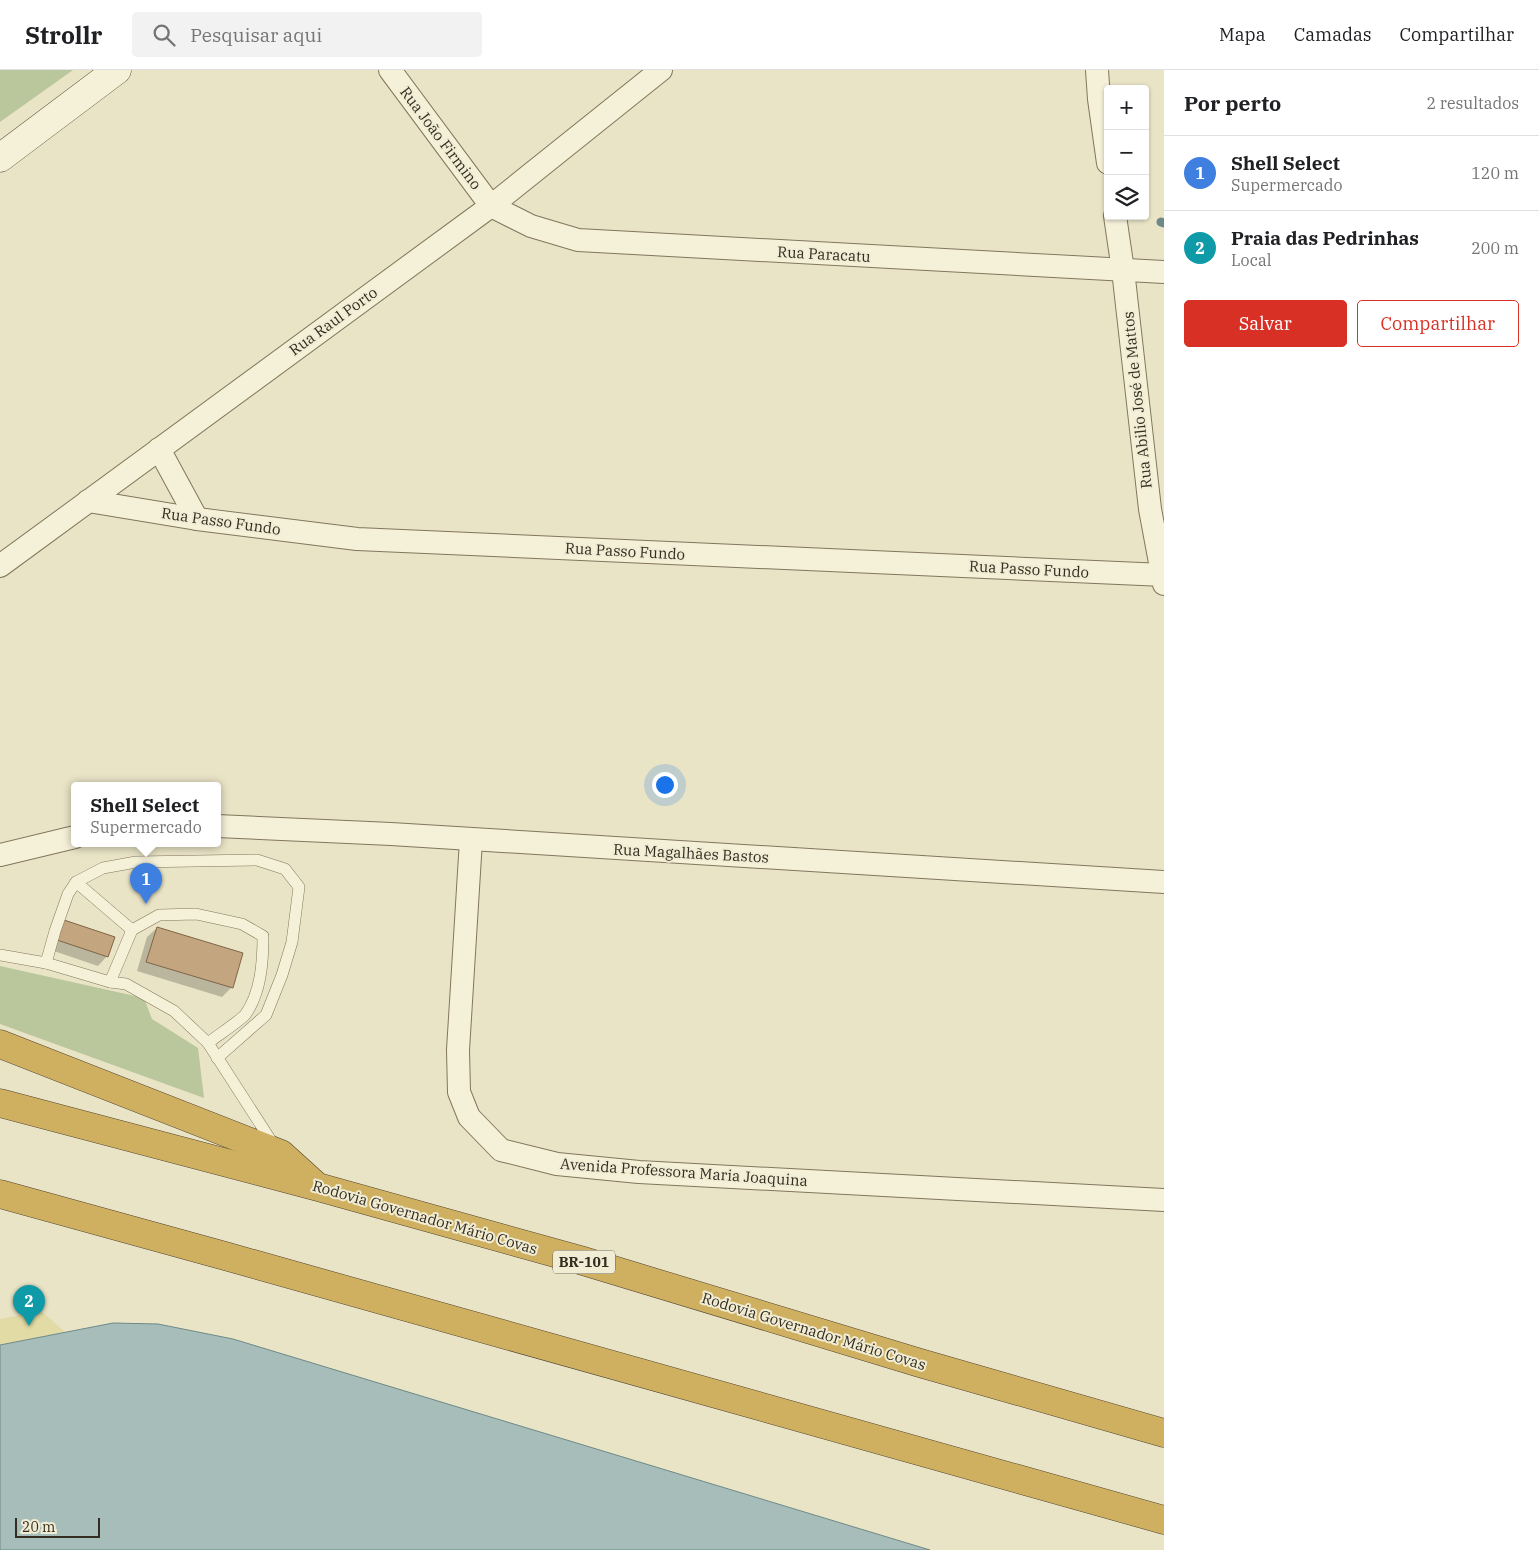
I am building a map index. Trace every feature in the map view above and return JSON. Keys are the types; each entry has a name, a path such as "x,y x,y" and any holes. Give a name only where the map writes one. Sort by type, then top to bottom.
{"highway":[{"path":"0,1044 280,1154 318,1187"},
{"name":"Rodovia Governador Mário Covas","path":"0,1103 318,1187 580,1260 920,1363 1164,1433"},
{"path":"0,1194 1164,1520"}],"main road":[{"path":"0,158 117,70"}],"street":[{"name":"Rua João Firmino","path":"390,70 491,206"},
{"name":"Rua Raul Porto","path":"0,566 491,206 661,70"},
{"path":"1097,70 1104,135"},
{"name":"Rua Paracatu","path":"491,206 531,226 578,240 1164,272"},
{"name":"Rua Abilio José de Mattos","path":"1116,220 1150,509 1163,578"},
{"path":"158,449 197,519"},
{"name":"Rua Passo Fundo","path":"88,501 197,519 357,539 1163,578"},
{"name":"Rua Magalhães Bastos","path":"221,826 297,829 1164,882"},
{"path":"0,855 71,838"},
{"name":"Avenida Professora Maria Joaquina","path":"472,840 458,1050 459,1092 468,1117 501,1150 557,1164 639,1172 1164,1200"}],"lane":[{"path":"46,963 68,894 76,882 103,868 136,862 257,860 286,869 298,888 292,942 282,975 266,1015 217,1058"},
{"path":"76,882 132,930"},
{"path":"110,982 132,930 158,916 196,914 242,924 263,936 263,954 258,988 255,995 244,1015 208,1043"},
{"path":"0,955 46,963 110,982 126,984 174,1011 208,1043 280,1154"}],"green space":[{"path":"0,70 73,70 0,122"},
{"path":"0,966 144,998 152,1019 198,1048 204,1098 0,1024"}],"sand":[{"path":"41,1311 65,1332 0,1345 0,1319"}],"water":[{"path":"113,1323 158,1324 233,1339 930,1550 0,1550 0,1345"}],"building":[{"path":"64,920 115,937 108,957 57,940"},
{"path":"157,927 243,953 233,988 146,962"}],"place":[{"name":"Shell Select","path":"146,904"},
{"name":"Praia das Pedrinhas","path":"29,1326"}]}
